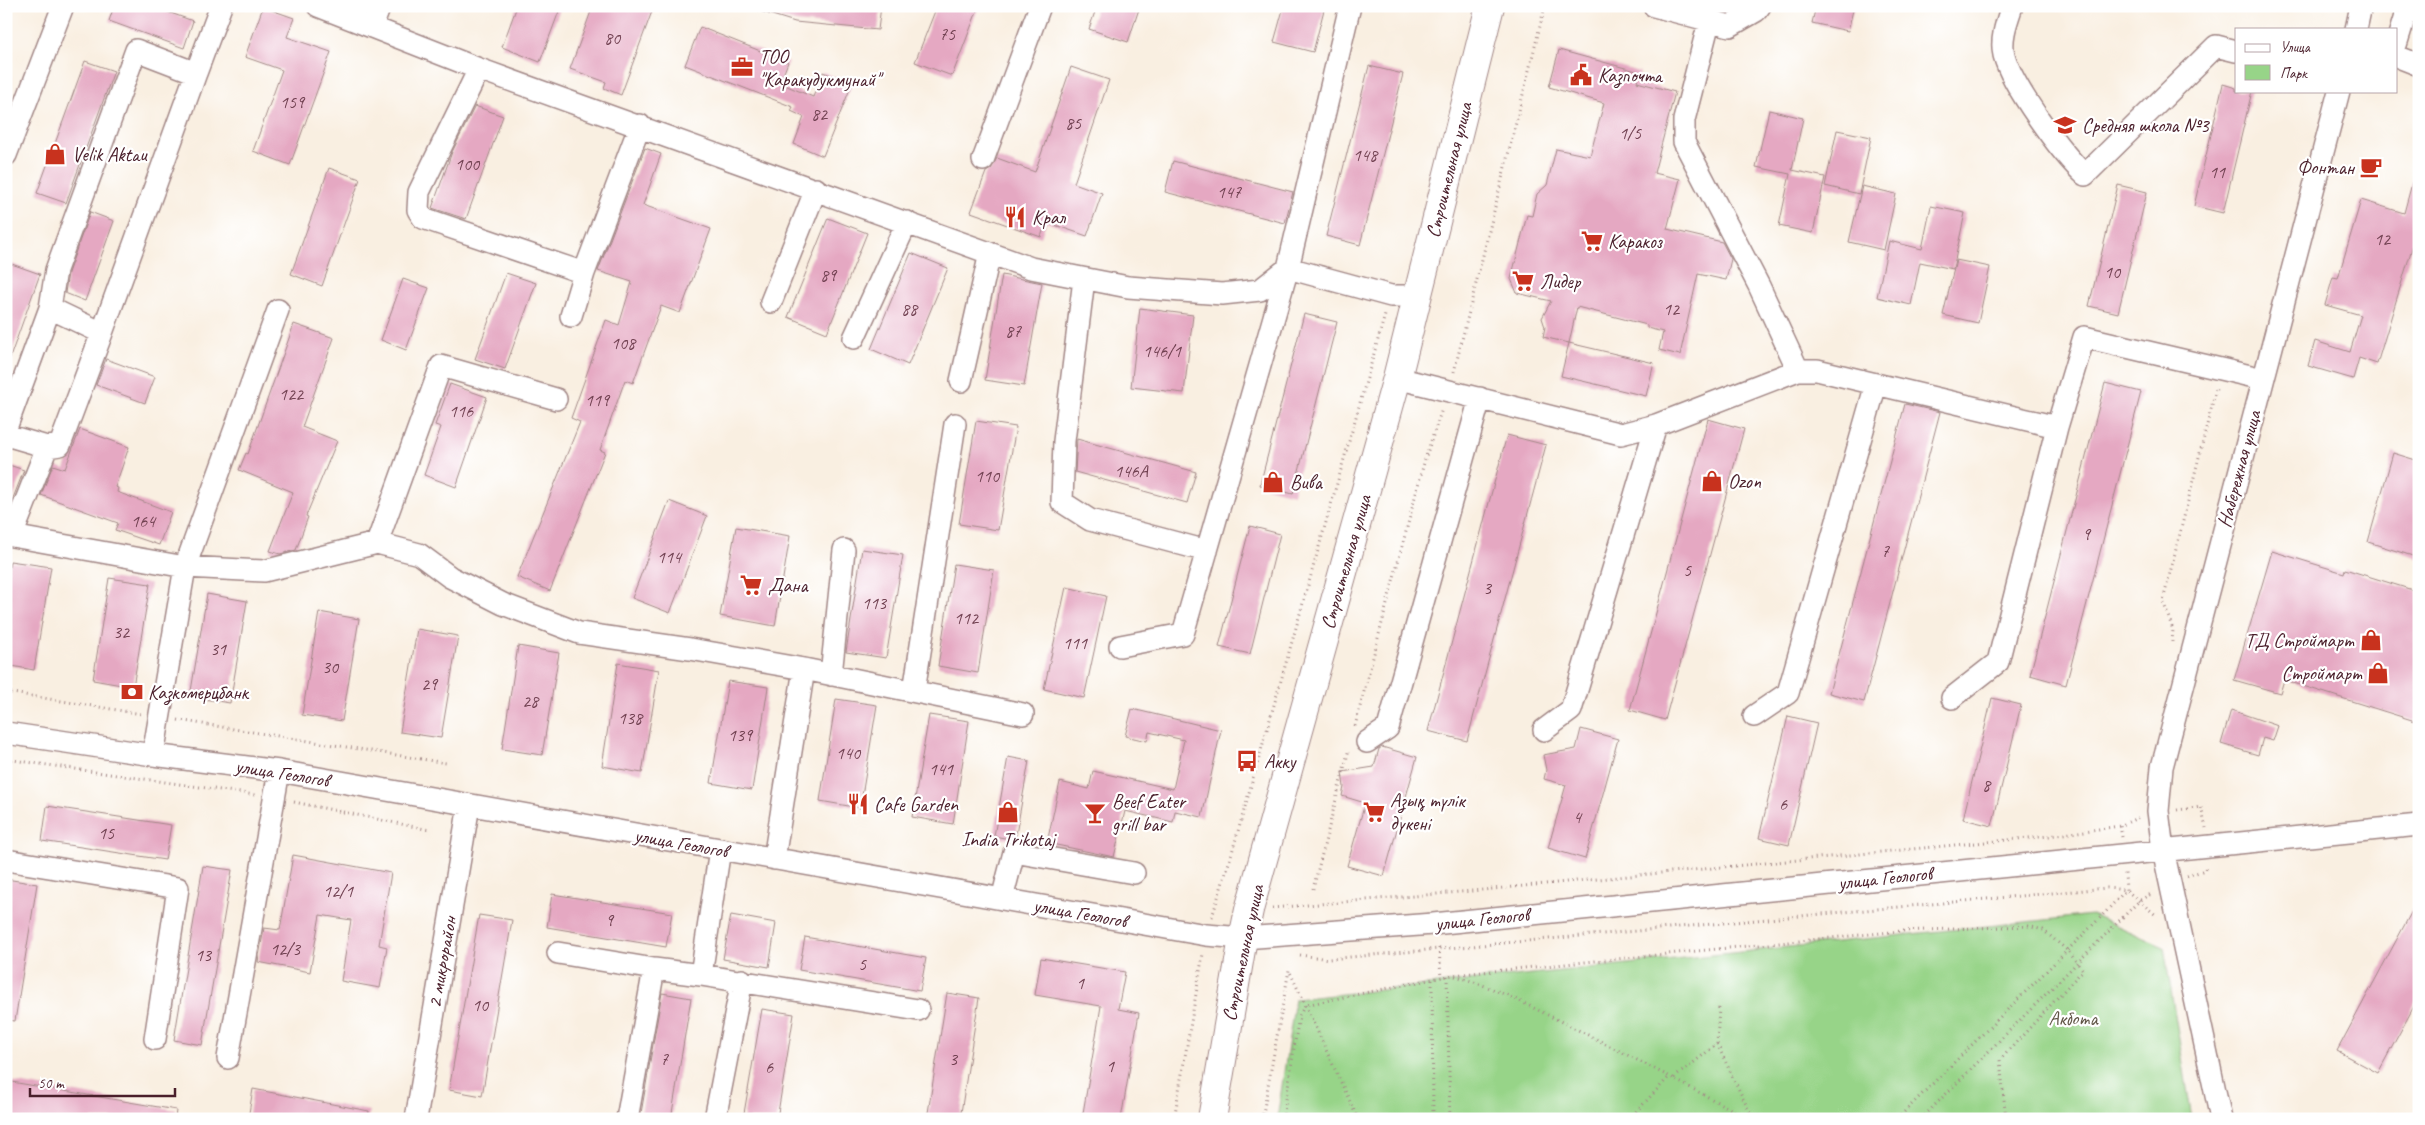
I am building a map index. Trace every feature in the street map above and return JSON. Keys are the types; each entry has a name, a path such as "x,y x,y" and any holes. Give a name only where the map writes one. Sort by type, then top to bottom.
{"main road":[{"name":"Строительная улица","path":"1212,1119 1242,938 1419,296 1490,6"}],"street":[{"path":"6,155 63,6"},
{"path":"6,435 47,447 60,445 221,6"},
{"path":"318,6 479,68 1031,268 1128,288 1222,294 1260,290 1288,268"},
{"path":"372,27 380,6"},
{"path":"983,160 1040,6"},
{"path":"1120,646 1183,634 1288,268 1350,6"},
{"path":"1654,6 1730,26 1756,11 1760,6"},
{"path":"2012,6 2004,27 2003,54 2014,79 2030,104 2085,175 2216,46 2235,50"},
{"path":"2356,28 2361,6"},
{"path":"2398,38 2408,6"},
{"path":"1709,22 1684,120 1684,142 1759,286 1798,370"},
{"path":"6,428 50,308 56,270 136,50 196,73"},
{"path":"2398,57 2419,65"},
{"path":"479,68 419,192 418,210 423,218 584,273"},
{"name":"Набережная улица","path":"2221,1119 2163,850 2158,812 2162,767 2339,92"},
{"path":"571,316 584,273 640,125"},
{"path":"771,302 816,189"},
{"path":"854,338 907,222"},
{"path":"961,381 990,253"},
{"path":"1288,268 1391,296 1419,296"},
{"path":"1084,279 1064,441 1062,502 1090,520 1207,551"},
{"path":"50,308 102,333"},
{"path":"153,755 185,568 278,310"},
{"path":"1952,698 1998,662 2058,427 2084,337 2263,380"},
{"path":"377,543 441,366 556,399"},
{"path":"1397,378 1621,434 1656,425 1798,370 1817,370 2058,427"},
{"path":"1754,716 1788,693 1876,384"},
{"path":"1357,739 1388,728 1480,398"},
{"path":"914,691 955,424"},
{"path":"1544,730 1571,710 1656,425"},
{"path":"47,447 12,536 185,568 264,571 377,543 419,554 450,577 503,604 579,633 690,649 804,669 1024,714"},
{"path":"831,675 844,550"},
{"path":"774,859 804,669"},
{"name":"улица Геологов","path":"6,733 278,771 1206,935 1242,938 1433,924 2419,825"},
{"path":"228,1058 275,798 278,771"},
{"name":"2 микрорайон","path":"416,1119 469,805"},
{"path":"702,975 720,849"},
{"path":"1002,899 1014,852 1134,873"},
{"path":"6,860 178,888 155,1039"},
{"path":"558,953 654,970 742,980 918,1010"},
{"path":"627,1119 654,970"},
{"path":"715,1119 742,980"}],"path":[{"path":"1313,889 1357,739 1425,458 1449,390 1545,6"},
{"path":"1174,1119 1206,935 1231,856 1391,296"},
{"path":"2172,647 2173,630 2163,601 2221,370"},
{"path":"6,692 446,763"},
{"path":"6,759 275,798 430,830"},
{"path":"2135,818 2137,809"},
{"path":"1249,910 1472,891 2039,837 2120,826"},
{"path":"1921,1119 2140,900 2170,882"},
{"path":"1293,954 1329,959 2107,888 2126,890 2140,900"},
{"path":"1896,1119 2068,951 2126,890"},
{"path":"1433,924 1439,950 1441,978"},
{"path":"1305,1005 1453,975 1863,935 1962,928 2028,926 2043,930 2068,951 2083,970 2000,1060 2006,1119"},
{"path":"1262,1119 1289,970 1358,1119"},
{"path":"1453,975 1471,981 1545,1014 1672,1077 1749,1119"},
{"path":"1447,976 1450,1119"},
{"path":"1432,980 1433,1119"},
{"path":"1283,1119 1300,1016 1305,1005"},
{"path":"1719,1006 1717,1044 1753,1119"},
{"path":"1629,1119 1672,1077 1717,1044"}],"green space":[{"name":"Акбота","path":"2092,915 2164,947 2192,1119 1277,1119 1295,999"}],"building":[{"path":"114,6 151,6 193,21 184,48 109,21"},
{"path":"517,6 561,6 540,62 502,47"},
{"path":"593,6 654,6 621,95 604,88 606,82 570,69"},
{"path":"756,6 881,6 878,30 795,22 756,10"},
{"path":"937,6 979,6 952,76 915,62"},
{"path":"1097,6 1140,6 1128,42 1089,29"},
{"path":"1284,6 1325,6 1313,52 1274,42"},
{"path":"1816,6 1854,6 1848,31 1812,23"},
{"path":"263,7 294,18 287,37 331,52 290,165 253,151 282,70 245,57"},
{"path":"700,27 788,62 780,83 813,97 823,72 852,84 823,156 794,144 804,117 791,111 793,107 685,65"},
{"path":"1559,50 1640,72 1637,82 1675,92 1654,173 1680,179 1667,229 1722,242 1731,259 1726,280 1698,274 1680,355 1659,350 1663,332 1647,328 1647,325 1577,307 1569,343 1543,337 1545,327 1542,318 1551,301 1517,293 1511,279 1527,215 1532,216 1537,194 1547,185 1556,149 1590,156 1604,103 1549,87"},
{"path":"85,61 114,71 66,203 37,193"},
{"path":"1369,66 1403,74 1360,245 1326,236"},
{"path":"1071,67 1109,80 1074,183 1102,193 1087,236 1046,222 1041,237 971,212 986,172 991,169 997,158 1035,172"},
{"path":"2223,84 2235,88 2235,92 2252,92 2223,213 2194,206"},
{"path":"475,106 503,116 466,219 432,208 452,152"},
{"path":"1769,110 1803,118 1792,170 1825,177 1813,233 1779,226 1790,174 1756,167"},
{"path":"1837,130 1871,137 1859,194 1825,186"},
{"path":"645,148 661,154 643,205 711,229 680,313 661,306 633,383 625,380 600,450 605,452 550,591 517,577 580,422 571,418 606,320 619,325 632,282 598,271"},
{"path":"1173,161 1293,192 1285,223 1165,192"},
{"path":"329,168 360,179 322,286 291,274"},
{"path":"2414,176 2419,176 2419,225 2377,364 2359,358 2353,379 2308,366 2315,341 2350,352 2361,315 2325,305 2333,277 2338,278 2361,200 2404,213"},
{"path":"2118,185 2147,192 2118,313 2089,306"},
{"path":"1862,186 1896,194 1884,250 1849,242"},
{"path":"1931,206 1965,213 1953,269 1920,262 1911,305 1877,297 1889,241 1922,249"},
{"path":"90,212 114,221 85,301 65,293 68,273"},
{"path":"828,218 867,233 827,333 788,317"},
{"path":"911,253 948,268 908,365 871,349"},
{"path":"1956,260 1990,267 1978,323 1943,315"},
{"path":"6,262 40,274 8,363 6,363"},
{"path":"506,273 536,283 505,369 475,359"},
{"path":"1002,275 1042,283 1024,386 985,380"},
{"path":"403,279 429,288 406,350 381,340"},
{"path":"1140,308 1193,315 1184,393 1131,387"},
{"path":"1304,314 1337,322 1293,494 1260,485"},
{"path":"294,324 334,338 302,427 337,441 306,516 308,517 296,550 280,554 270,551 293,492 239,470 246,453 248,454"},
{"path":"1569,343 1654,363 1646,396 1561,376"},
{"path":"106,359 155,377 145,403 96,385"},
{"path":"2105,383 2141,392 2066,685 2030,675"},
{"path":"450,384 487,397 456,487 424,475 441,427 435,425"},
{"path":"1905,404 1940,412 1864,702 1829,693"},
{"path":"1708,419 1744,429 1665,720 1630,710"},
{"path":"976,421 1016,427 998,530 959,524"},
{"path":"80,429 129,447 115,487 118,488 117,492 171,512 159,545 115,530 118,523 41,495 53,465 65,469"},
{"path":"1507,435 1546,445 1467,741 1428,731"},
{"path":"1077,439 1196,472 1187,503 1075,472"},
{"path":"2393,453 2419,461 2419,558 2368,542"},
{"path":"6,464 24,470 6,516"},
{"path":"669,501 707,516 670,613 632,598"},
{"path":"1250,526 1280,534 1250,654 1219,647"},
{"path":"736,527 790,536 775,626 720,616"},
{"path":"862,549 903,555 886,658 846,652"},
{"path":"2272,551 2344,573 2345,569 2419,592 2419,709 2415,721 2284,680 2280,693 2234,680"},
{"path":"10,561 51,567 34,670 6,665 6,586"},
{"path":"954,564 994,570 978,673 938,666"},
{"path":"109,578 150,584 133,687 93,680"},
{"path":"1066,587 1106,596 1084,698 1044,689"},
{"path":"207,594 247,601 230,703 190,697"},
{"path":"319,612 359,619 342,721 302,715"},
{"path":"417,629 458,636 441,738 400,732"},
{"path":"518,646 559,653 542,755 502,749"},
{"path":"618,663 659,670 642,773 602,766"},
{"path":"728,681 768,687 752,790 711,783"},
{"path":"1992,698 2021,705 1992,826 1963,819"},
{"path":"836,699 877,705 860,808 820,801"},
{"path":"1132,709 1221,730 1202,817 1175,811 1173,822 1125,811 1114,857 1047,843 1060,782 1089,789 1093,771 1173,789 1184,740 1149,732 1147,741 1125,736"},
{"path":"2231,710 2278,726 2273,741 2263,738 2258,755 2221,744"},
{"path":"929,715 969,721 953,824 912,817"},
{"path":"1788,716 1817,723 1789,845 1759,838"},
{"path":"1581,729 1618,739 1585,859 1548,848 1566,785 1544,779 1546,770 1543,755 1576,749"},
{"path":"1382,747 1417,757 1384,876 1347,866 1365,803 1342,796 1344,787 1342,772 1374,767 1379,749"},
{"path":"1008,757 1029,761 1015,840 994,836"},
{"path":"47,806 171,825 165,860 42,841"},
{"path":"293,855 391,873 379,945 387,947 380,988 341,981 351,920 320,915 310,972 258,962 264,928 280,930"},
{"path":"203,866 232,870 202,1045 174,1040"},
{"path":"6,879 37,884 15,1021 6,1020"},
{"path":"552,894 672,913 666,947 547,927"},
{"path":"2419,898 2419,997 2378,1073 2337,1051"},
{"path":"479,915 512,920 482,1096 449,1090"},
{"path":"731,915 776,923 769,967 723,959"},
{"path":"805,937 926,958 920,991 799,970"},
{"path":"1041,958 1125,972 1118,1009 1139,1013 1121,1119 1082,1119 1101,1006 1035,995"},
{"path":"662,993 691,998 671,1119 640,1119"},
{"path":"947,993 979,998 960,1119 927,1119"},
{"path":"762,1009 794,1014 777,1119 743,1119"},
{"path":"6,1081 176,1110 175,1119 19,1119 6,1116"},
{"path":"253,1089 369,1111 368,1119 248,1119"}],"place":[{"name":"ТОО \"Каракудукмунай\"","path":"742,67"},
{"name":"Казпочта","path":"1581,75"},
{"name":"Средняя школа №3","path":"2065,125"},
{"name":"Velik Aktau","path":"55,154"},
{"name":"Фонтан","path":"2371,167"},
{"name":"Крал","path":"1015,217"},
{"name":"Каракоз","path":"1592,241"},
{"name":"Лидер","path":"1523,281"},
{"name":"Ozon","path":"1712,481"},
{"name":"Вива","path":"1273,482"},
{"name":"Дана","path":"751,585"},
{"name":"ТД Строймарт","path":"2371,640"},
{"name":"Строймарт","path":"2378,673"},
{"name":"Казкомерцбанк","path":"132,692"},
{"name":"Акку","path":"1247,761"},
{"name":"Cafe Garden","path":"858,804"},
{"name":"India Trikotaj","path":"1008,812"},
{"name":"Азық түлік дүкені","path":"1374,812"},
{"name":"Beef Eater grill bar","path":"1095,813"}]}
